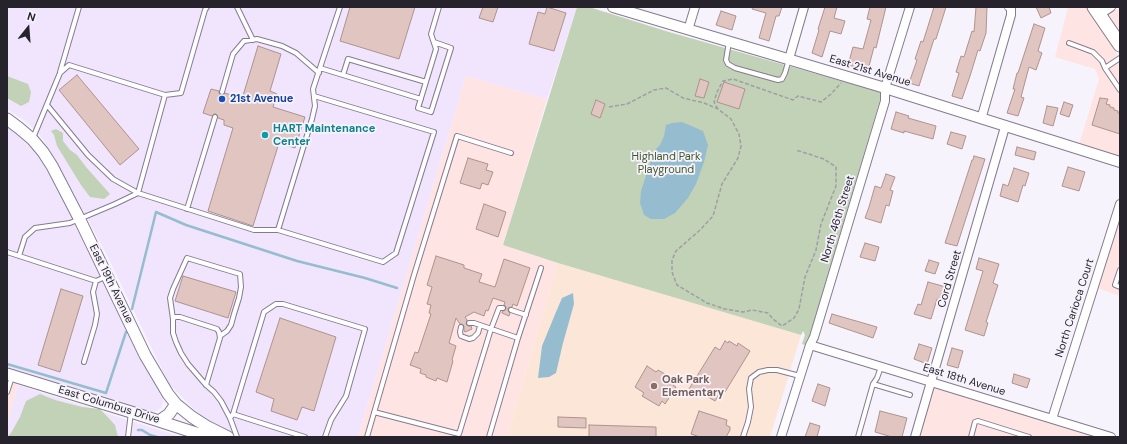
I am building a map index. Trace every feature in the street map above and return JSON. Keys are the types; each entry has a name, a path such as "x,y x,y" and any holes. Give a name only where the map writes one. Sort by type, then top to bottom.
{"main road":[{"path":"1096,11 1120,45"},
{"name":"East 19th Avenue","path":"7,119 32,139 52,166 79,218 145,355 168,394 176,404 192,417 228,437"},
{"name":"East Columbus Drive","path":"10,375 211,437"},
{"path":"159,421 170,414 176,404"}],"street":[{"name":"East 21st Avenue","path":"613,7 885,88 1120,162"},
{"path":"688,30 696,7"},
{"path":"789,59 804,7"},
{"name":"North 46th Street","path":"781,437 810,345 814,337 885,101 885,88 910,7"},
{"path":"1096,11 1111,7"},
{"path":"980,119 1010,11"},
{"name":"Cord Street","path":"915,437 1005,127"},
{"name":"North Carioca Court","path":"1052,419 1120,204"},
{"name":"East 18th Avenue","path":"810,345 1111,437"}],"lane":[{"path":"32,139 60,73 79,7"},
{"path":"60,73 69,65 165,95 181,93 207,7"},
{"path":"237,7 253,40"},
{"path":"278,230 312,119 315,106 313,89 340,7"},
{"path":"434,42 451,48 432,112 418,108 436,49 431,34 439,7"},
{"path":"222,92 233,54 244,41 257,39 282,46 296,53 319,74"},
{"path":"729,42 726,60 728,64 735,68 778,80 782,79 789,59"},
{"path":"1069,43 1093,52 1102,62 1120,90"},
{"path":"1106,68 1120,58"},
{"path":"343,75 348,59 426,82"},
{"path":"320,68 421,99"},
{"path":"19,256 25,238 35,228 70,223 138,193 165,95"},
{"path":"47,105 88,155 113,179 138,193 254,230 278,230 383,262 396,253 434,132 314,96"},
{"path":"187,209 215,117"},
{"path":"367,437 416,268 457,136 511,153"},
{"path":"7,252 96,281 107,276"},
{"path":"206,385 220,336 227,331 239,298 241,287 240,274 187,258 170,298 174,338 188,364 206,385 221,401 230,418 237,437"},
{"path":"489,437 518,338 541,268"},
{"path":"1120,270 1115,285 1120,287"},
{"path":"84,362 97,314 93,292 96,281"},
{"path":"230,418 233,414 264,312 276,304 283,304 365,329 346,396 331,420 325,437"},
{"path":"374,412 458,435 491,329 499,308 503,308"},
{"path":"511,310 526,315"},
{"path":"173,319 175,317 180,317 217,329 220,336"},
{"path":"469,323 518,338"},
{"path":"461,327 461,336 469,339 473,338 478,333 480,326"},
{"path":"858,437 881,366"},
{"path":"743,437 751,407 749,389 751,378 759,372 768,370 777,370 800,376"},
{"path":"7,392 10,375"},
{"path":"874,384 910,395"},
{"path":"128,437 131,412"},
{"path":"233,414 305,437"},
{"path":"971,437 975,422 978,421 1029,437"}],"path":[{"path":"718,109 714,102 716,92 723,81 733,79 793,100 798,96 821,102 840,85 845,76"},
{"path":"609,107 627,104 654,90 666,88 683,98 704,103 718,109 731,119 739,134 741,146 738,158 722,184 713,216 700,230 676,251 672,260 672,272 677,285 708,303 743,312 752,310 768,312 773,319 782,326 794,318 799,309 805,277 816,250 821,224 836,186 836,167 824,159 796,150"}],"shaded area":[{"path":"7,7 577,7 547,99 466,76 358,437 235,437 200,415 169,384 109,259 43,139 28,123 7,109"},
{"path":"1068,7 1088,7 1120,59 1120,158 1079,145 1099,79 1095,69 1055,57"},
{"path":"1120,7 1120,37 1106,16"},
{"path":"466,76 547,99 503,245 558,263 507,437 358,437"},
{"path":"7,127 14,131 39,157 71,214 163,398 161,408 156,411 149,412 7,369"},
{"path":"1120,205 1120,296 1094,287"},
{"name":"Oak Park Elementary","path":"558,263 801,335 770,437 507,437"},
{"path":"7,382 18,385 7,425"},
{"path":"932,382 1108,437 915,437"},
{"path":"18,385 181,437 7,437 7,425"}],"green space":[{"name":"Highland Park Playground","path":"577,7 589,7 669,32 880,92 880,100 810,335 805,345 802,344 805,335 803,331 801,335 558,263 503,245"},
{"path":"7,76 28,84 31,92 29,102 21,106 7,98"},
{"path":"56,129 63,133 63,141 110,194 104,199 90,197 81,185 57,146 54,135 51,131"},
{"path":"40,394 55,400 82,407 100,409 115,425 118,437 7,437 20,417 26,401"}],"water":[{"path":"682,122 703,131 708,145 704,162 696,184 688,198 675,213 664,219 651,219 644,215 640,203 641,191 654,151 660,145 664,136 666,125"},
{"path":"573,293 574,304 556,373 549,377 538,378 542,346 556,312 562,298"}],"building":[{"path":"350,7 415,7 399,59 340,41"},
{"path":"483,7 498,7 493,22 479,18"},
{"path":"547,7 566,13 554,51 529,44 538,12 545,14"},
{"path":"753,7 782,7 779,16 776,16 769,41 759,38 766,13 752,9"},
{"path":"825,7 837,7 834,18 845,21 841,34 830,31 822,57 812,53"},
{"path":"870,7 886,7 876,48 874,47 868,70 848,65 853,47 863,49 871,20 867,19"},
{"path":"934,7 946,7 919,86 909,83 917,60 915,59 921,41 923,42"},
{"path":"976,7 987,7 986,33 980,51 978,50 962,99 952,96 959,73 956,72 961,56 964,57 972,31 974,32"},
{"path":"1036,7 1049,7 1051,13 1041,18"},
{"path":"721,11 736,16 732,30 716,25"},
{"path":"1034,24 1045,28 1038,51 1042,53 1036,70 1029,67 1021,97 1024,98 1018,116 1007,113 1015,89 1013,89 1017,73"},
{"name":"HART Maintenance Center","path":"258,46 281,54 270,91 277,94 273,107 305,117 295,148 279,143 253,226 208,211 233,128 224,125 224,120 218,118 216,114 212,116 203,113 211,89 219,91 221,95 225,93 242,99"},
{"path":"77,75 139,149 120,165 59,90"},
{"path":"700,79 709,82 704,98 695,96"},
{"path":"724,82 745,89 739,109 717,102"},
{"path":"1100,98 1108,99 1106,104 1110,105 1110,107 1114,108 1114,110 1118,111 1120,114 1120,134 1092,125"},
{"path":"596,100 605,104 600,118 591,114"},
{"path":"1064,102 1073,105 1069,117 1060,114"},
{"path":"1047,106 1058,108 1053,126 1043,123"},
{"path":"896,112 909,116 908,118 936,126 933,139 891,129"},
{"path":"951,132 966,136 962,149 947,144"},
{"path":"1017,147 1036,152 1034,160 1015,155"},
{"path":"974,156 985,159 957,246 945,243 972,160"},
{"path":"468,158 488,164 486,170 493,172 488,185 482,183 480,189 460,183"},
{"path":"1068,167 1085,172 1079,191 1062,186"},
{"path":"1014,168 1029,173 1025,186 1023,185 1018,202 1000,196 1003,184 1008,186"},
{"path":"886,174 895,177 890,190 893,191 889,206 886,205 881,223 865,218 875,186 881,188"},
{"path":"484,204 506,212 498,237 476,229"},
{"path":"865,243 879,247 875,261 860,257"},
{"path":"436,256 464,265 464,268 482,274 479,282 495,287 504,259 530,268 517,306 513,304 512,307 508,308 510,313 509,316 502,313 506,309 504,305 505,302 493,298 488,311 486,310 484,316 474,312 465,317 467,320 466,324 471,326 472,329 465,332 464,326 460,324 456,318 449,343 456,346 447,382 437,378 436,381 426,377 426,375 420,373 421,369 410,365 415,352 418,353 431,314 429,313 431,305 427,304 432,287 427,285"},
{"path":"979,258 999,264 993,283 998,285 986,322 988,323 984,336 965,330 983,271 976,269"},
{"path":"929,260 939,263 935,274 925,271"},
{"path":"183,276 236,292 228,318 175,301"},
{"path":"928,282 946,287 942,301 937,299 931,319 914,314 918,304 921,305"},
{"path":"61,289 83,296 60,372 38,365"},
{"path":"832,314 877,327 873,338 829,323"},
{"path":"280,318 336,337 314,411 302,407 297,420 271,411 274,399 256,392"},
{"path":"725,341 728,343 729,341 737,346 738,343 750,351 725,392 722,390 715,401 703,394 701,397 689,389 715,347 720,350"},
{"path":"919,344 932,348 927,364 914,359"},
{"path":"952,348 963,351 958,368 947,365"},
{"path":"647,366 656,372 658,370 675,380 673,385 676,387 665,404 662,401 659,406 642,396 644,393 635,387"},
{"path":"1014,374 1030,379 1027,388 1012,383"},
{"path":"818,384 830,388 825,406 812,401"},
{"path":"699,411 727,420 726,425 730,427 730,430 726,437 700,437 691,434"},
{"path":"880,411 907,418 902,437 892,437 875,432"},
{"path":"558,417 586,418 586,428 558,427"},
{"path":"810,423 820,426 817,437 805,437"},
{"path":"589,425 656,427 656,437 589,437"}],"waterway":[{"path":"132,309 156,212 186,225 297,261 365,278 397,288"},
{"path":"7,364 106,393 126,332"},
{"path":"138,430 142,430 157,437"}],"place":[{"name":"21st Avenue","path":"222,99"},
{"name":"HART Maintenance Center","path":"265,135"},
{"name":"Oak Park Elementary","path":"654,386"}]}
